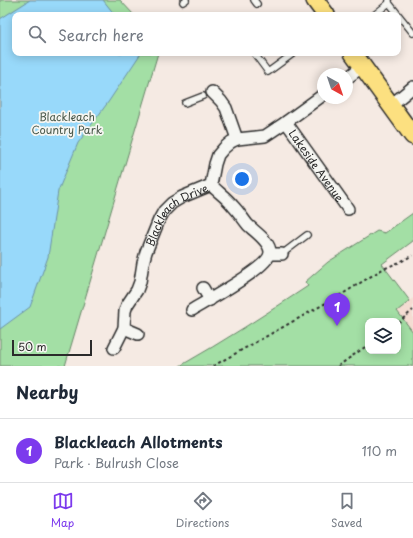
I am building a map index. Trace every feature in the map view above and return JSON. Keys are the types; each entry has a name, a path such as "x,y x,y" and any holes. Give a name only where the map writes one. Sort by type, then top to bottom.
{"main road":[{"path":"315,0 324,12"},
{"path":"358,60 413,136"}],"street":[{"path":"391,105 413,87"},
{"path":"210,91 226,108 236,139 265,136 317,99"},
{"name":"Lakeside Avenue","path":"286,122 348,208"},
{"name":"Blackleach Drive","path":"114,348 124,328 125,311 127,305 137,290 140,282 146,252 164,210 182,197 211,185 218,156 224,148 236,139"},
{"path":"192,310 259,268 266,262 270,254 264,240 232,205 211,185"},
{"path":"270,254 282,254"},
{"path":"203,288 210,300"},
{"path":"124,328 138,334"}],"lane":[{"path":"377,12 389,1 397,12"},
{"path":"401,17 413,33"},
{"path":"256,56 268,72 290,56"},
{"path":"185,103 210,91"},
{"path":"282,254 307,235"}],"path":[{"path":"213,366 344,293 381,270 413,255"},
{"path":"401,320 413,310"},
{"path":"338,366 365,347"}],"shaded area":[{"path":"413,298 413,332 397,311"}],"green space":[{"name":"Blackleach Country Park","path":"0,0 120,0 131,12 12,12 12,56 157,56 65,366 0,366"},
{"path":"413,213 413,241 382,264 410,301 397,311 413,332 413,366 180,366 245,327 308,286 305,282 328,262 377,231 385,233"}],"water":[{"path":"30,0 103,0 113,12 12,12 12,56 139,56 109,101 78,143 58,191 48,257 30,307 0,329 0,19"}],"place":[{"name":"Blackleach Allotments","path":"337,326"}]}
